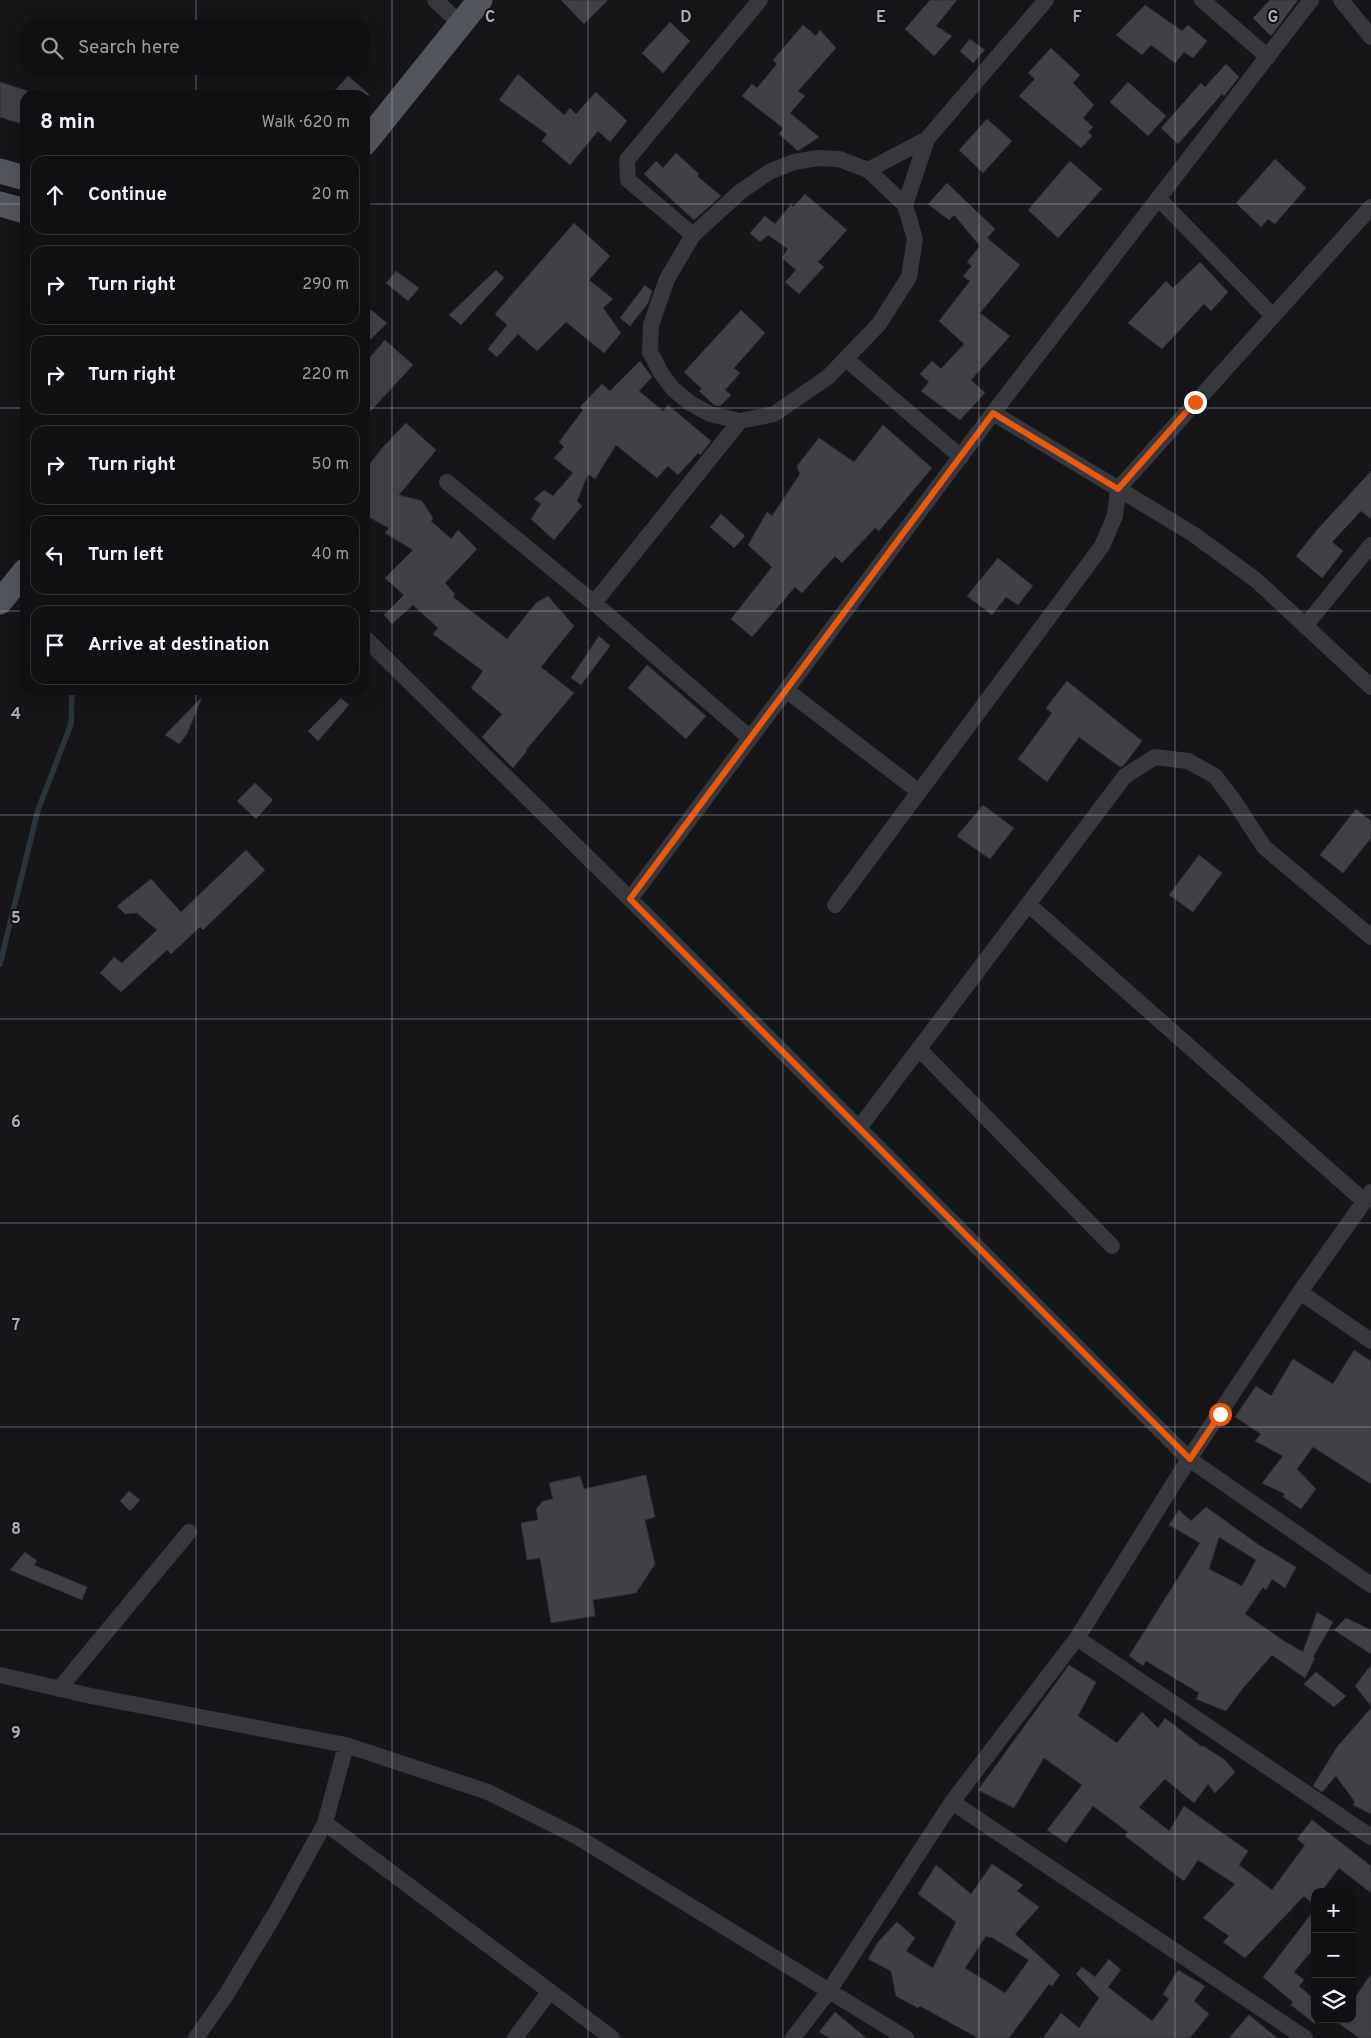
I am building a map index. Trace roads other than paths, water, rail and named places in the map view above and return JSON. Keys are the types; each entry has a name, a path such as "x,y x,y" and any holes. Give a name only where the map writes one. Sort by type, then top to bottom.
{"main road":[{"path":"370,135 480,0"},
{"path":"0,171 20,177"},
{"path":"0,204 20,209"},
{"path":"0,602 20,577"}],"street":[{"path":"435,0 461,24"},
{"path":"693,235 628,180 627,160 760,0"},
{"path":"868,170 927,139 1046,0"},
{"path":"1202,0 1268,57"},
{"path":"630,899 993,413 1311,0"},
{"path":"1341,0 1371,37"},
{"path":"905,205 927,139"},
{"path":"818,158 839,159 868,170 905,205 915,239 909,277 879,324 828,377 774,414 740,422 710,414 690,403 673,389 661,373 650,352 651,325 667,280 693,235 740,192 769,172 794,162 818,158"},
{"path":"1159,198 1273,316"},
{"path":"835,905 1102,546 1115,516 1118,489 1371,207"},
{"path":"846,359 961,457"},
{"path":"993,413 1194,534 1256,580 1371,687"},
{"path":"594,603 740,422"},
{"path":"447,482 594,603 750,738"},
{"path":"1305,626 1371,545"},
{"path":"370,643 630,899 1190,1459 1371,1585"},
{"path":"786,690 918,791"},
{"path":"859,1128 1125,776 1155,757 1188,761 1215,776 1234,800 1264,846 1371,937"},
{"path":"793,2038 829,1991 952,1802 1077,1638 1190,1459 1300,1292 1367,1197 1028,904"},
{"path":"919,1049 1112,1246"},
{"path":"1300,1292 1371,1341"},
{"path":"59,1689 189,1532"},
{"path":"1077,1638 1371,1837"},
{"path":"0,1675 59,1689 346,1745 488,1792 568,1832 906,2038"},
{"path":"196,2038 226,1995 266,1930 326,1822 346,1745"},
{"path":"952,1802 1305,2038"},
{"path":"326,1822 612,2038"},
{"path":"516,2038 550,1991"}],"waterway":[{"path":"0,964 38,810 71,724 72,695"}]}
